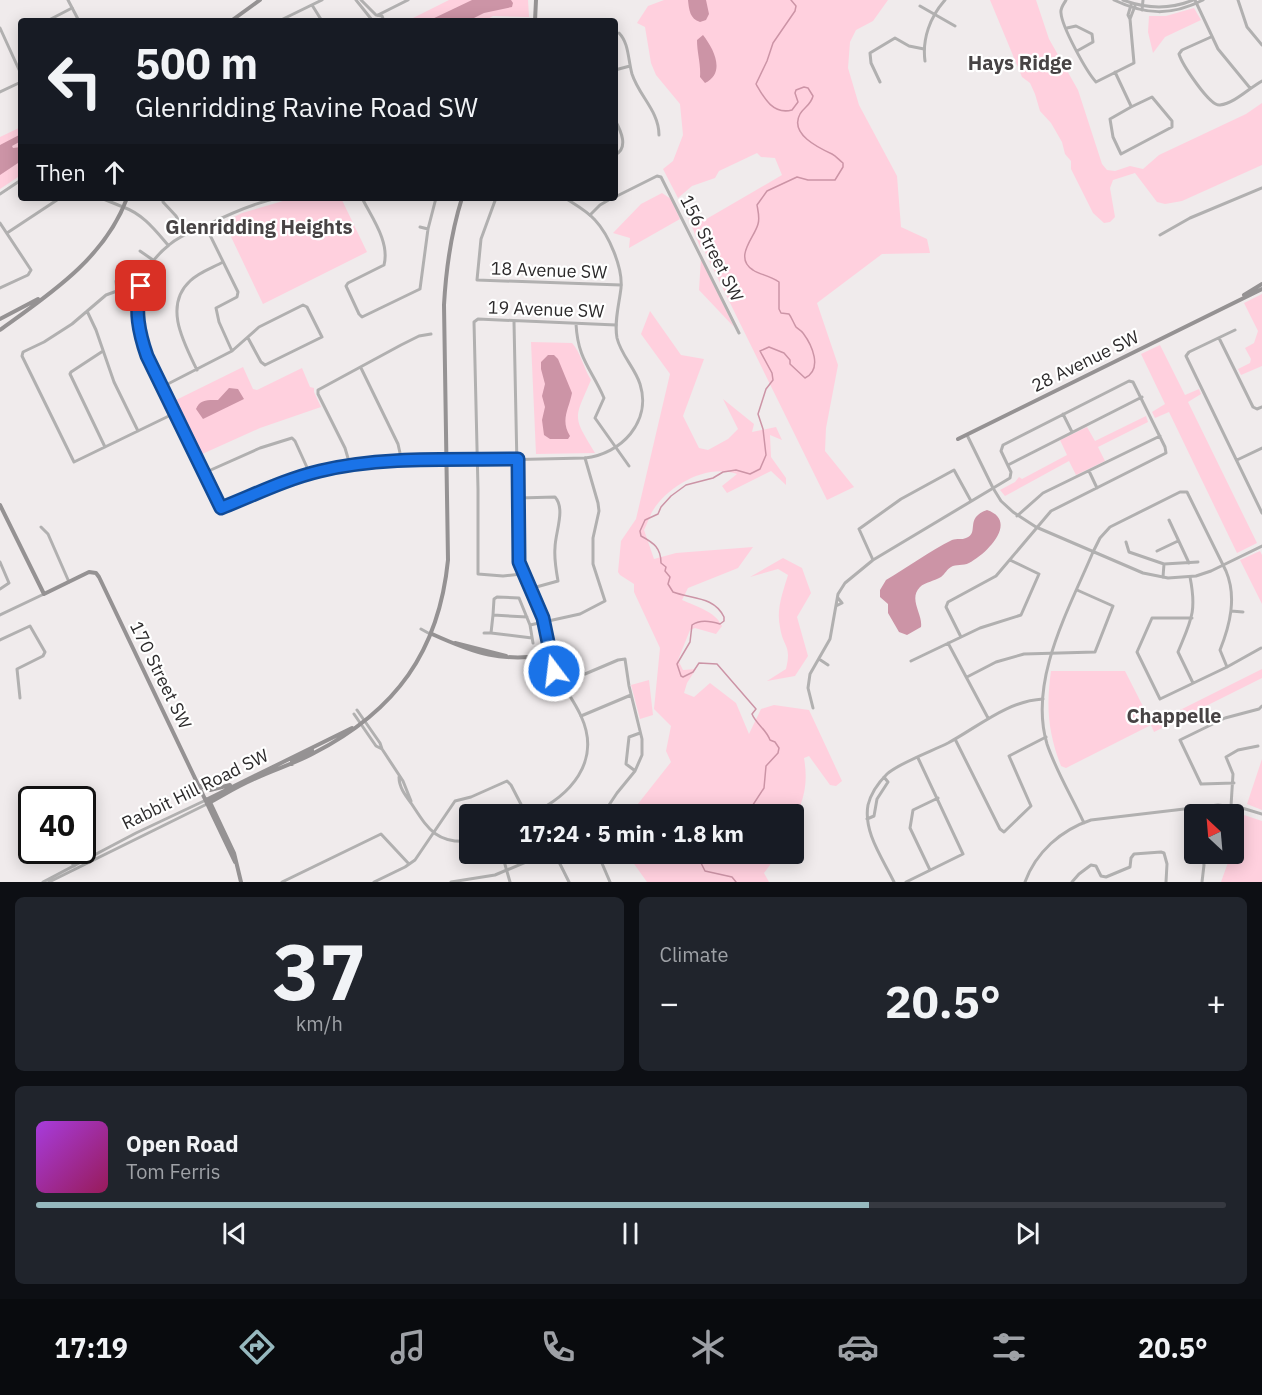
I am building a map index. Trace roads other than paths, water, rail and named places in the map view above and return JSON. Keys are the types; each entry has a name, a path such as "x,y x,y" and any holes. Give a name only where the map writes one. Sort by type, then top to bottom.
{"main road":[{"path":"235,18 260,0"},
{"path":"535,18 536,0"},
{"path":"0,330 72,275 91,256 108,234 126,201"},
{"name":"Rabbit Hill Road SW","path":"208,801 324,748 362,722 387,701 403,683 432,634 444,594 448,560 444,300 453,230 461,201"},
{"name":"28 Avenue SW","path":"958,439 1262,287"},
{"path":"0,319 49,293"},
{"path":"0,505 44,594 69,582"},
{"name":"170 Street SW","path":"69,582 89,572 96,573 208,801 235,862 241,882"},
{"path":"432,634 460,648 481,654 509,657 549,655"},
{"name":"Rabbit Hill Road SW","path":"208,801 362,722"},
{"path":"292,764 292,760 325,741"},
{"path":"200,786 204,789 216,789 245,780"}],"street":[{"path":"68,0 77,18"},
{"path":"285,18 322,0"},
{"path":"356,0 370,18"},
{"path":"361,0 381,18"},
{"path":"374,18 408,0"},
{"path":"924,62 928,30 934,15 945,0"},
{"path":"1066,0 1060,12 1077,51 1096,82 1134,63 1130,19 1132,6"},
{"path":"1113,0 1163,12 1182,9 1195,1 1203,0"},
{"path":"1142,8 1143,0"},
{"path":"1238,0 1245,22 1262,45"},
{"path":"1195,1 1222,55 1250,88"},
{"path":"312,5 319,18"},
{"path":"920,6 955,26"},
{"path":"53,18 72,8"},
{"path":"385,18 390,9"},
{"path":"1066,28 1076,26 1092,34 1093,42 1077,51"},
{"path":"0,28 18,67"},
{"path":"619,33 626,43 630,66 638,88 656,117 659,135"},
{"path":"1211,37 1182,50 1180,59 1193,79 1216,105 1237,97 1262,81"},
{"path":"880,82 871,63 869,56 871,51 894,38 909,46 924,49"},
{"path":"618,69 630,66"},
{"path":"1115,72 1131,107"},
{"path":"0,92 18,83"},
{"path":"1152,98 1173,125 1170,129 1122,154 1118,150 1110,121 1112,117 1131,107 1152,98"},
{"path":"618,126 621,133 622,150 618,153"},
{"name":"156 Street SW","path":"618,195 660,177 673,198 739,333"},
{"path":"0,194 18,182"},
{"path":"1160,235 1190,218 1262,188"},
{"path":"7,233 55,201"},
{"path":"108,201 139,215 168,245"},
{"path":"164,201 186,234"},
{"path":"264,201 205,225 168,245 153,260 139,292 137,312 147,356 221,508 279,484 350,465 585,458 600,456 616,448 633,432 639,419 642,403 640,383 619,344 616,325 621,274 600,226 590,215 570,201"},
{"path":"364,201 385,244 385,263 346,285 362,317 420,288 428,229 435,201"},
{"name":"18 Avenue SW","path":"495,201 481,239 477,280 621,285"},
{"path":"590,215 608,201"},
{"path":"0,223 31,270 28,275 0,288"},
{"path":"205,225 238,295 218,306 216,312 221,329 232,351"},
{"path":"420,227 428,229"},
{"path":"140,251 153,260"},
{"path":"197,369 182,337 177,315 178,301 190,280 223,262"},
{"path":"116,281 117,291"},
{"path":"139,292 117,291 106,295 56,334 22,354 73,462 175,413"},
{"path":"162,387 232,351 259,327 305,305 322,337 265,365 248,338"},
{"path":"87,311 114,382 138,431"},
{"name":"19 Avenue SW","path":"477,460 474,324 476,320 616,325"},
{"path":"514,322 519,562 522,574 540,611 549,655 556,675 581,716 587,739 586,754 580,774 560,798 549,804"},
{"path":"576,324 577,342 584,362 603,398 595,418 629,466"},
{"path":"1235,330 1189,352 1186,356 1262,513"},
{"path":"350,465 345,448 318,390 419,336 431,334"},
{"path":"1219,338 1253,407 1257,409 1262,407"},
{"path":"103,351 70,374 105,447"},
{"path":"361,368 394,437 402,462"},
{"path":"813,708 809,700 808,681 813,667 830,639 838,598 845,583 873,560 1010,478 1012,474 1001,451 1003,445 1129,381 1135,383 1166,453 1054,509 992,579 946,603 961,637"},
{"path":"1008,465 1142,398"},
{"path":"1063,414 1072,432"},
{"path":"966,434 993,488 1017,516 1036,528 1143,573 1163,578 1190,577 1223,565 1262,546"},
{"path":"1017,516 1043,493 1160,436"},
{"path":"204,473 254,451 292,438 310,474"},
{"path":"1237,460 1262,448"},
{"path":"530,625 580,614 603,603 605,599 593,564 593,538 598,503 585,458"},
{"path":"477,460 478,574 503,576 522,574"},
{"path":"873,560 859,528 901,499 954,470 971,501"},
{"path":"1089,471 1097,488"},
{"path":"1084,823 1052,757 1046,737 1043,699 1051,653 1100,538 1110,528 1186,491 1223,565 1230,585 1231,611 1220,650 1227,667"},
{"path":"519,498 556,498 560,513 555,547 558,582 529,589"},
{"path":"1169,520 1189,563"},
{"path":"41,527 48,534 69,582"},
{"path":"1157,551 1179,541"},
{"path":"1126,542 1129,552 1164,564 1198,562"},
{"path":"911,661 961,637 1024,612 1039,574 1010,560"},
{"path":"0,561 9,583 0,589"},
{"path":"1163,578 1164,564"},
{"path":"1190,577 1194,606 1192,618 1178,652 1194,684"},
{"path":"967,677 996,662 1017,655 1092,653 1096,650 1113,606 1077,590"},
{"path":"0,615 44,594"},
{"path":"491,633 494,599 497,597 519,598 530,625 533,643"},
{"path":"1231,611 1243,612"},
{"path":"493,615 527,617"},
{"path":"1192,618 1152,618 1137,653 1160,699 1194,684 1261,648"},
{"path":"0,640 30,626 45,652 44,656 16,669 20,698"},
{"path":"421,629 432,634"},
{"path":"484,633 532,638"},
{"path":"948,643 988,718"},
{"path":"585,674 625,659 640,733 642,755 635,771 609,804"},
{"path":"819,659 828,665"},
{"path":"581,716 631,695"},
{"path":"894,882 870,833 867,819 870,799 877,784 889,772 956,739 988,718 1019,704 1043,699"},
{"path":"1234,783 1201,784 1180,740 1225,718 1259,709 1262,706"},
{"path":"356,712 376,746 382,749 399,777 399,783 423,824 433,832 459,840"},
{"path":"635,771 626,764 627,742 629,737 640,733"},
{"path":"956,739 1000,829 1004,832 1031,806 1009,756 1046,737"},
{"path":"1231,804 1234,783 1227,755 1258,746"},
{"path":"906,882 963,854 918,758"},
{"path":"867,819 874,816 877,800 888,782 884,777"},
{"path":"374,882 409,864 417,857 455,801 471,797 507,781 520,804"},
{"path":"930,870 910,828 913,810 938,798"},
{"name":"Rabbit Hill Road SW","path":"43,882 136,833 208,801"},
{"name":"Rabbit Hill Road SW","path":"49,882 208,801"},
{"path":"1025,882 1043,851 1067,831 1084,823 1107,817 1184,809"},
{"path":"1244,809 1262,814"},
{"path":"282,882 381,834 409,864"},
{"path":"1072,882 1091,865 1096,866 1101,876 1106,877 1130,867 1134,854 1161,852 1164,853 1167,864 1166,882"},
{"path":"505,864 510,882"},
{"path":"451,882 507,872 524,864"},
{"path":"560,864 569,882"},
{"path":"602,864 610,882"},
{"path":"1202,882 1204,864"}],"waterway":[{"path":"754,804 764,788 766,766 778,753 779,748 754,718 752,714 756,709 717,664 699,663 693,672 681,676 677,664 690,642 692,625 706,621 720,624 724,621 724,617 714,605 702,599 673,592 668,584 670,577 665,571 666,567 661,563 658,550 641,536 640,531 645,520 658,514 671,496 686,485 713,478 723,472 736,470 750,474 760,469 766,455 763,429 758,414 766,389 773,380 772,373 760,351 769,347 784,353 790,360 790,364 805,378 814,369 814,357 806,338 796,327 789,314 781,313 779,309 779,282 753,270 747,265 745,259 747,247 759,222 757,205 767,191 797,177 808,180 835,180 843,167 843,163 813,144 799,128 800,114 811,102 813,96 808,88 796,90 798,102 792,110 785,111 774,108 756,84 773,43 795,11 796,6 791,0"},
{"path":"702,864 705,871 732,877 736,882"}],"district":[{"name":"Hays Ridge","path":"1020,62"},
{"name":"Glenridding Heights","path":"259,226"},
{"name":"Chappelle","path":"1174,715"}]}
